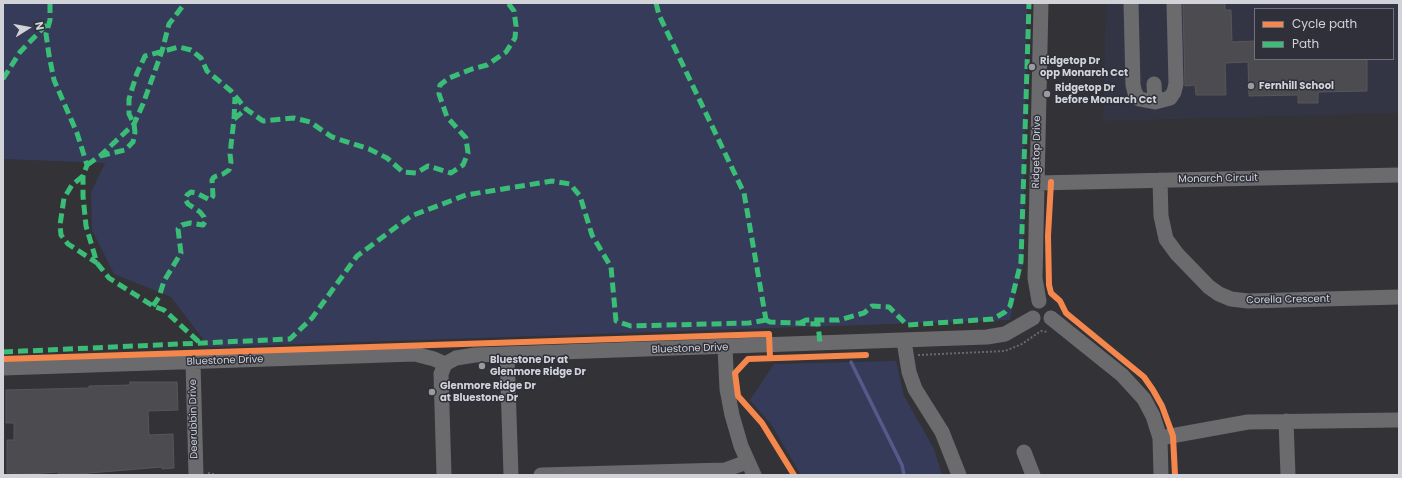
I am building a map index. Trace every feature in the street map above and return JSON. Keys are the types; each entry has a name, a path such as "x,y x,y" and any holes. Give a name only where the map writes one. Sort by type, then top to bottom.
{"street":[{"name":"Ridgetop Drive","path":"1039,301 1035,278 1041,3"},
{"path":"1130,3 1133,85 1135,93 1139,99 1155,102 1163,102 1170,98 1174,92 1176,84 1174,3"},
{"path":"1154,84 1155,102"},
{"name":"Monarch Circuit","path":"1037,182 1399,175"},
{"name":"Corella Crescent","path":"1160,180 1160,216 1166,239 1177,254 1209,287 1219,294 1232,299 1248,301 1399,297"},
{"path":"1039,301 1045,301 1051,305 1053,312 1051,318 1042,322 1033,318 1032,308 1039,301"},
{"name":"Bluestone Drive","path":"3,368 414,354 446,364 456,358 507,354 724,348 987,337 1005,334 1033,318"},
{"path":"1051,318 1137,390 1149,408 1160,438 1162,475"},
{"path":"904,341 909,372 915,389 942,432 960,475"},
{"path":"541,475 751,468 732,415 727,389 724,348"},
{"path":"507,354 511,475"},
{"name":"Deerubbin Drive","path":"193,362 202,473"},
{"path":"444,475 441,374 446,364"},
{"path":"1160,438 1242,423 1399,420"},
{"path":"1286,421 1288,475"},
{"path":"1024,452 1028,474"}],"path":[{"path":"906,356 1004,351 1022,344 1041,331 1052,334"},
{"path":"202,473 217,475"}],"shaded area":[{"path":"3,3 1027,3 1023,262 1010,320 209,347 171,297 114,274 92,230 91,192 105,163 3,159"},
{"name":"Fernhill School","path":"1106,3 1399,3 1399,113 1103,121"},
{"path":"896,361 904,396 934,449 942,475 801,475 771,424 750,400 774,364"}],"building":[{"path":"1183,3 1225,3 1225,10 1231,10 1232,42 1254,41 1254,60 1367,60 1367,91 1318,92 1318,103 1298,103 1298,95 1249,96 1248,62 1225,63 1226,95 1196,95 1195,85 1185,86"},
{"path":"130,382 177,382 178,410 148,411 149,435 173,434 174,468 162,469 162,467 78,474 58,474 58,472 15,475 15,473 7,473 7,440 14,440 14,423 6,423 6,390 89,388 89,386 130,385"}],"waterway":[{"path":"851,362 902,465 904,475"}],"marked path":[{"path":"50,3 50,20 46,34 49,55 54,80 77,133 87,165 83,176 86,226 97,263 109,278 153,306 164,310 200,343"},
{"path":"87,165 100,156 134,124 143,104 162,51 169,24 185,3"},
{"path":"100,156 125,150 133,142 135,132 134,124 129,114 129,99 137,73 145,56 179,47 191,50 201,58 207,71 231,91 246,109 263,121 294,118 310,122 332,137 369,149 387,158 403,172 416,173 428,166 451,173 463,165 468,153 466,138 447,117 439,94 440,85 449,78 487,65 506,52 515,38 516,26 514,11 508,3"},
{"path":"656,3 659,15 744,193 766,320"},
{"path":"800,323 806,320 839,320 864,313 872,306 889,307 907,325 993,319 1005,312 1010,306 1021,262 1029,3"},
{"path":"3,79 20,52 49,22"},
{"path":"234,119 235,97"},
{"path":"153,306 159,297 164,281 181,253 178,229 182,225 190,223 203,225 205,222 204,217 200,212 188,204 185,199 191,192 210,200 213,196 212,180 214,177 229,170 231,162 230,154 234,119 246,109"},
{"path":"83,176 72,185 64,198 60,225 61,235 68,244 97,263"},
{"path":"3,352 290,339 312,318 357,256 411,216 466,195 552,181 570,184 580,196 592,235 611,267 616,321 631,326 749,323 766,320"},
{"path":"766,320 770,322 818,324 820,343"}],"cycle path":[{"path":"1051,182 1048,236 1049,285 1051,293 1060,301 1066,313 1144,377 1153,390 1162,406 1173,436 1175,475"},
{"path":"3,359 769,334 770,358"},
{"path":"794,475 762,423 738,396 735,373 748,359 866,355"}],"place":[{"name":"Ridgetop Dr opp Monarch Cct","path":"1032,67"},
{"name":"Fernhill School","path":"1251,86"},
{"name":"Ridgetop Dr before Monarch Cct","path":"1047,94"},
{"name":"Bluestone Dr at Glenmore Ridge Dr","path":"482,366"},
{"name":"Glenmore Ridge Dr at Bluestone Dr","path":"432,392"}]}
